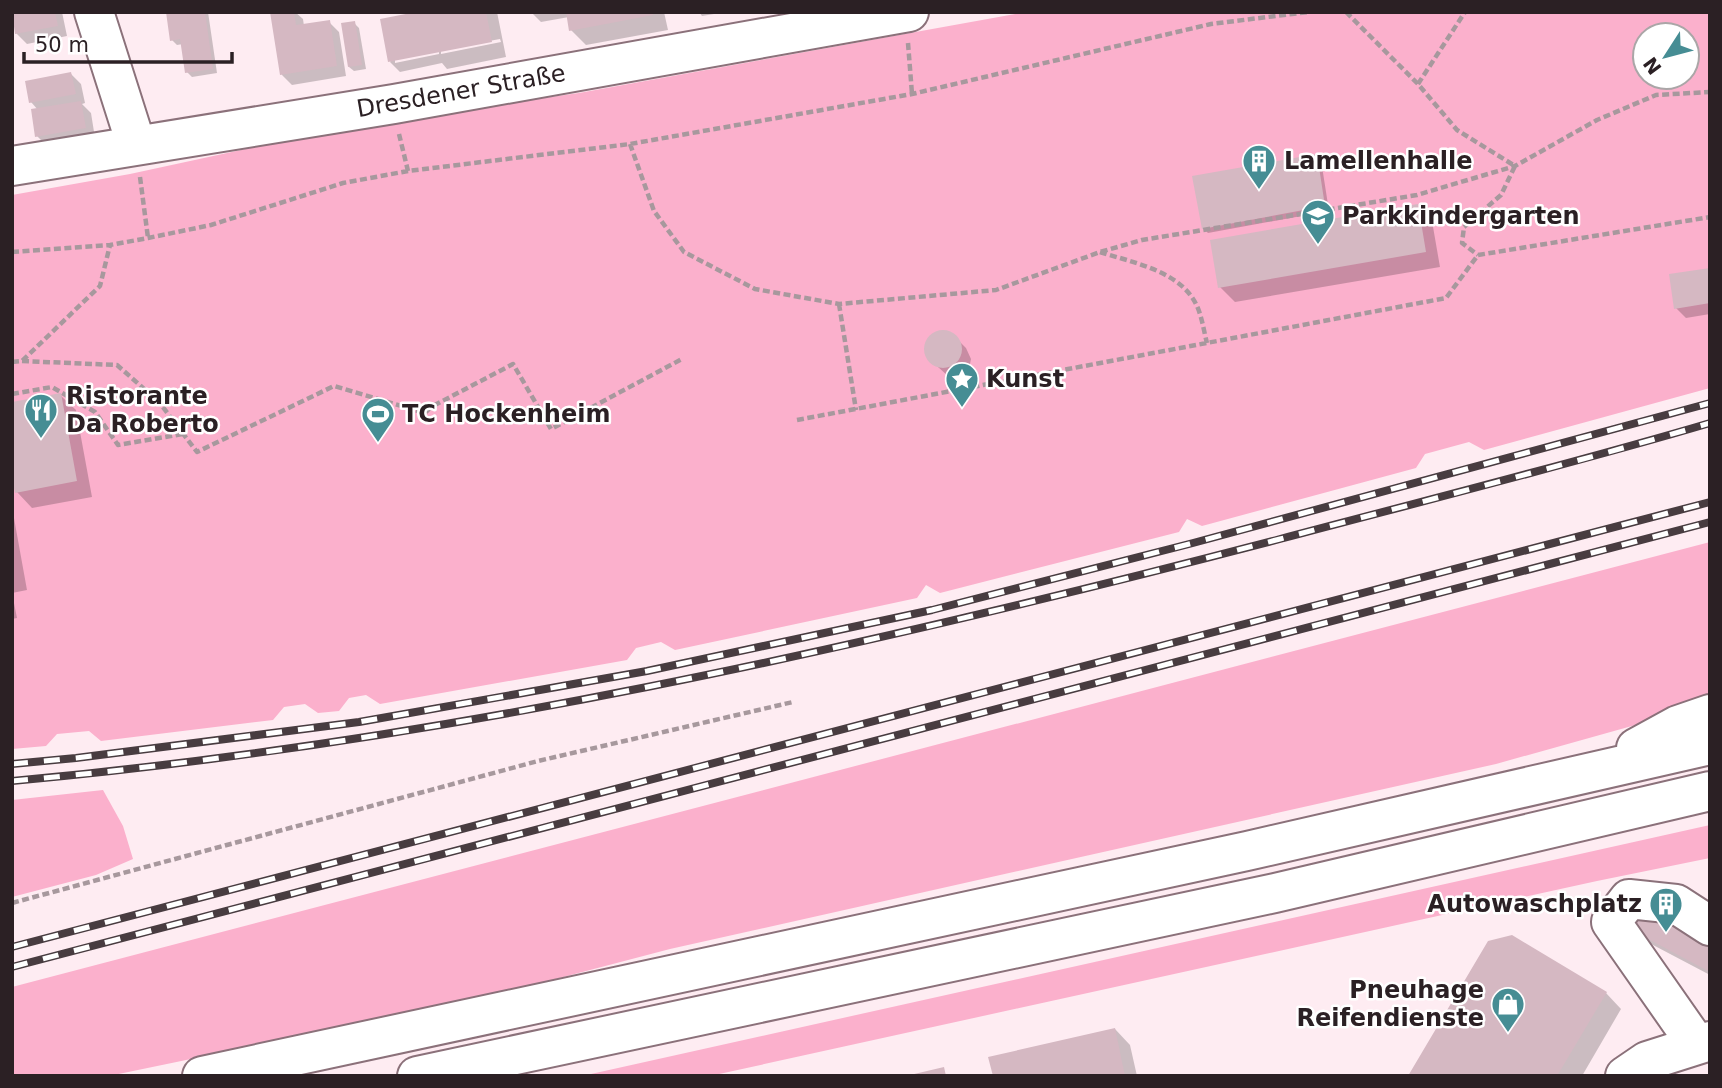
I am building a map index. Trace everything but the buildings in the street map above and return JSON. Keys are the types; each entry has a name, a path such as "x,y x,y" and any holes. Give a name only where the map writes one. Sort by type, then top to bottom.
{"main road":[{"name":"Dresdener Straße","path":"12,166 394,104 895,13"},
{"path":"86,20 136,144"},
{"path":"1588,774 1678,725 1710,714"},
{"path":"201,1076 1233,854 1710,745"},
{"path":"417,1076 1275,893 1710,791"},
{"path":"1625,1076 1647,1061 1703,1043 1611,922 1629,899 1676,904 1710,926"}],"path":[{"path":"12,252 110,245 148,238 211,225 343,183 408,171 630,144 912,94 1211,24 1308,12"},
{"path":"1346,12 1418,84 1457,130 1515,166"},
{"path":"1418,84 1465,12"},
{"path":"895,13 907,32 912,94"},
{"path":"630,144 654,211 684,252 755,289 839,304 996,290 1100,252 1142,240 1417,195 1515,166 1597,120 1656,95 1710,92"},
{"path":"136,144 148,238"},
{"path":"1478,255 1462,243 1464,227 1500,195 1515,166"},
{"path":"797,420 1446,298 1478,255 1710,217"},
{"path":"22,361 100,286 110,245"},
{"path":"1100,252 1160,272 1182,286 1197,306 1207,343"},
{"path":"839,304 856,410"},
{"path":"12,362 117,365 159,402 197,452 334,386 425,413 431,407 513,364 551,429 682,359"},
{"path":"12,394 52,387 95,412 118,445 183,434"},
{"path":"12,903 538,761 793,702"}],"shaded area":[{"path":"1026,12 1710,12 1710,388 1484,450 1469,442 1425,454 1416,468 1202,526 1187,519 1179,532 940,593 926,585 917,598 675,650 661,642 636,648 627,660 380,704 366,695 349,698 339,711 318,713 305,704 284,707 273,720 101,741 89,731 57,734 46,746 12,749 12,195 130,174 394,117 396,119 579,93"},
{"path":"1710,542 1710,701 1639,724 1496,764 670,949 476,1000 109,1076 12,1076 12,987"},
{"path":"103,790 123,826 133,859 96,875 12,897 12,800"},
{"path":"1710,825 1710,858 710,1076 582,1076"}],"railway":[{"path":"12,764 359,722 647,671 932,610 1193,543 1710,403"},
{"path":"12,781 173,764 333,742 492,716 809,653 1280,539 1710,423"},
{"path":"12,947 1710,502"},
{"path":"12,967 1710,522"}],"place":[{"name":"Lamellenhalle","path":"1259,191"},
{"name":"Parkkindergarten","path":"1318,246"},
{"name":"Kunst","path":"962,409"},
{"name":"Ristorante Da Roberto","path":"41,440"},
{"name":"TC Hockenheim","path":"378,444"},
{"name":"Autowaschplatz","path":"1666,934"},
{"name":"Pneuhage Reifendienste","path":"1508,1034"}]}
